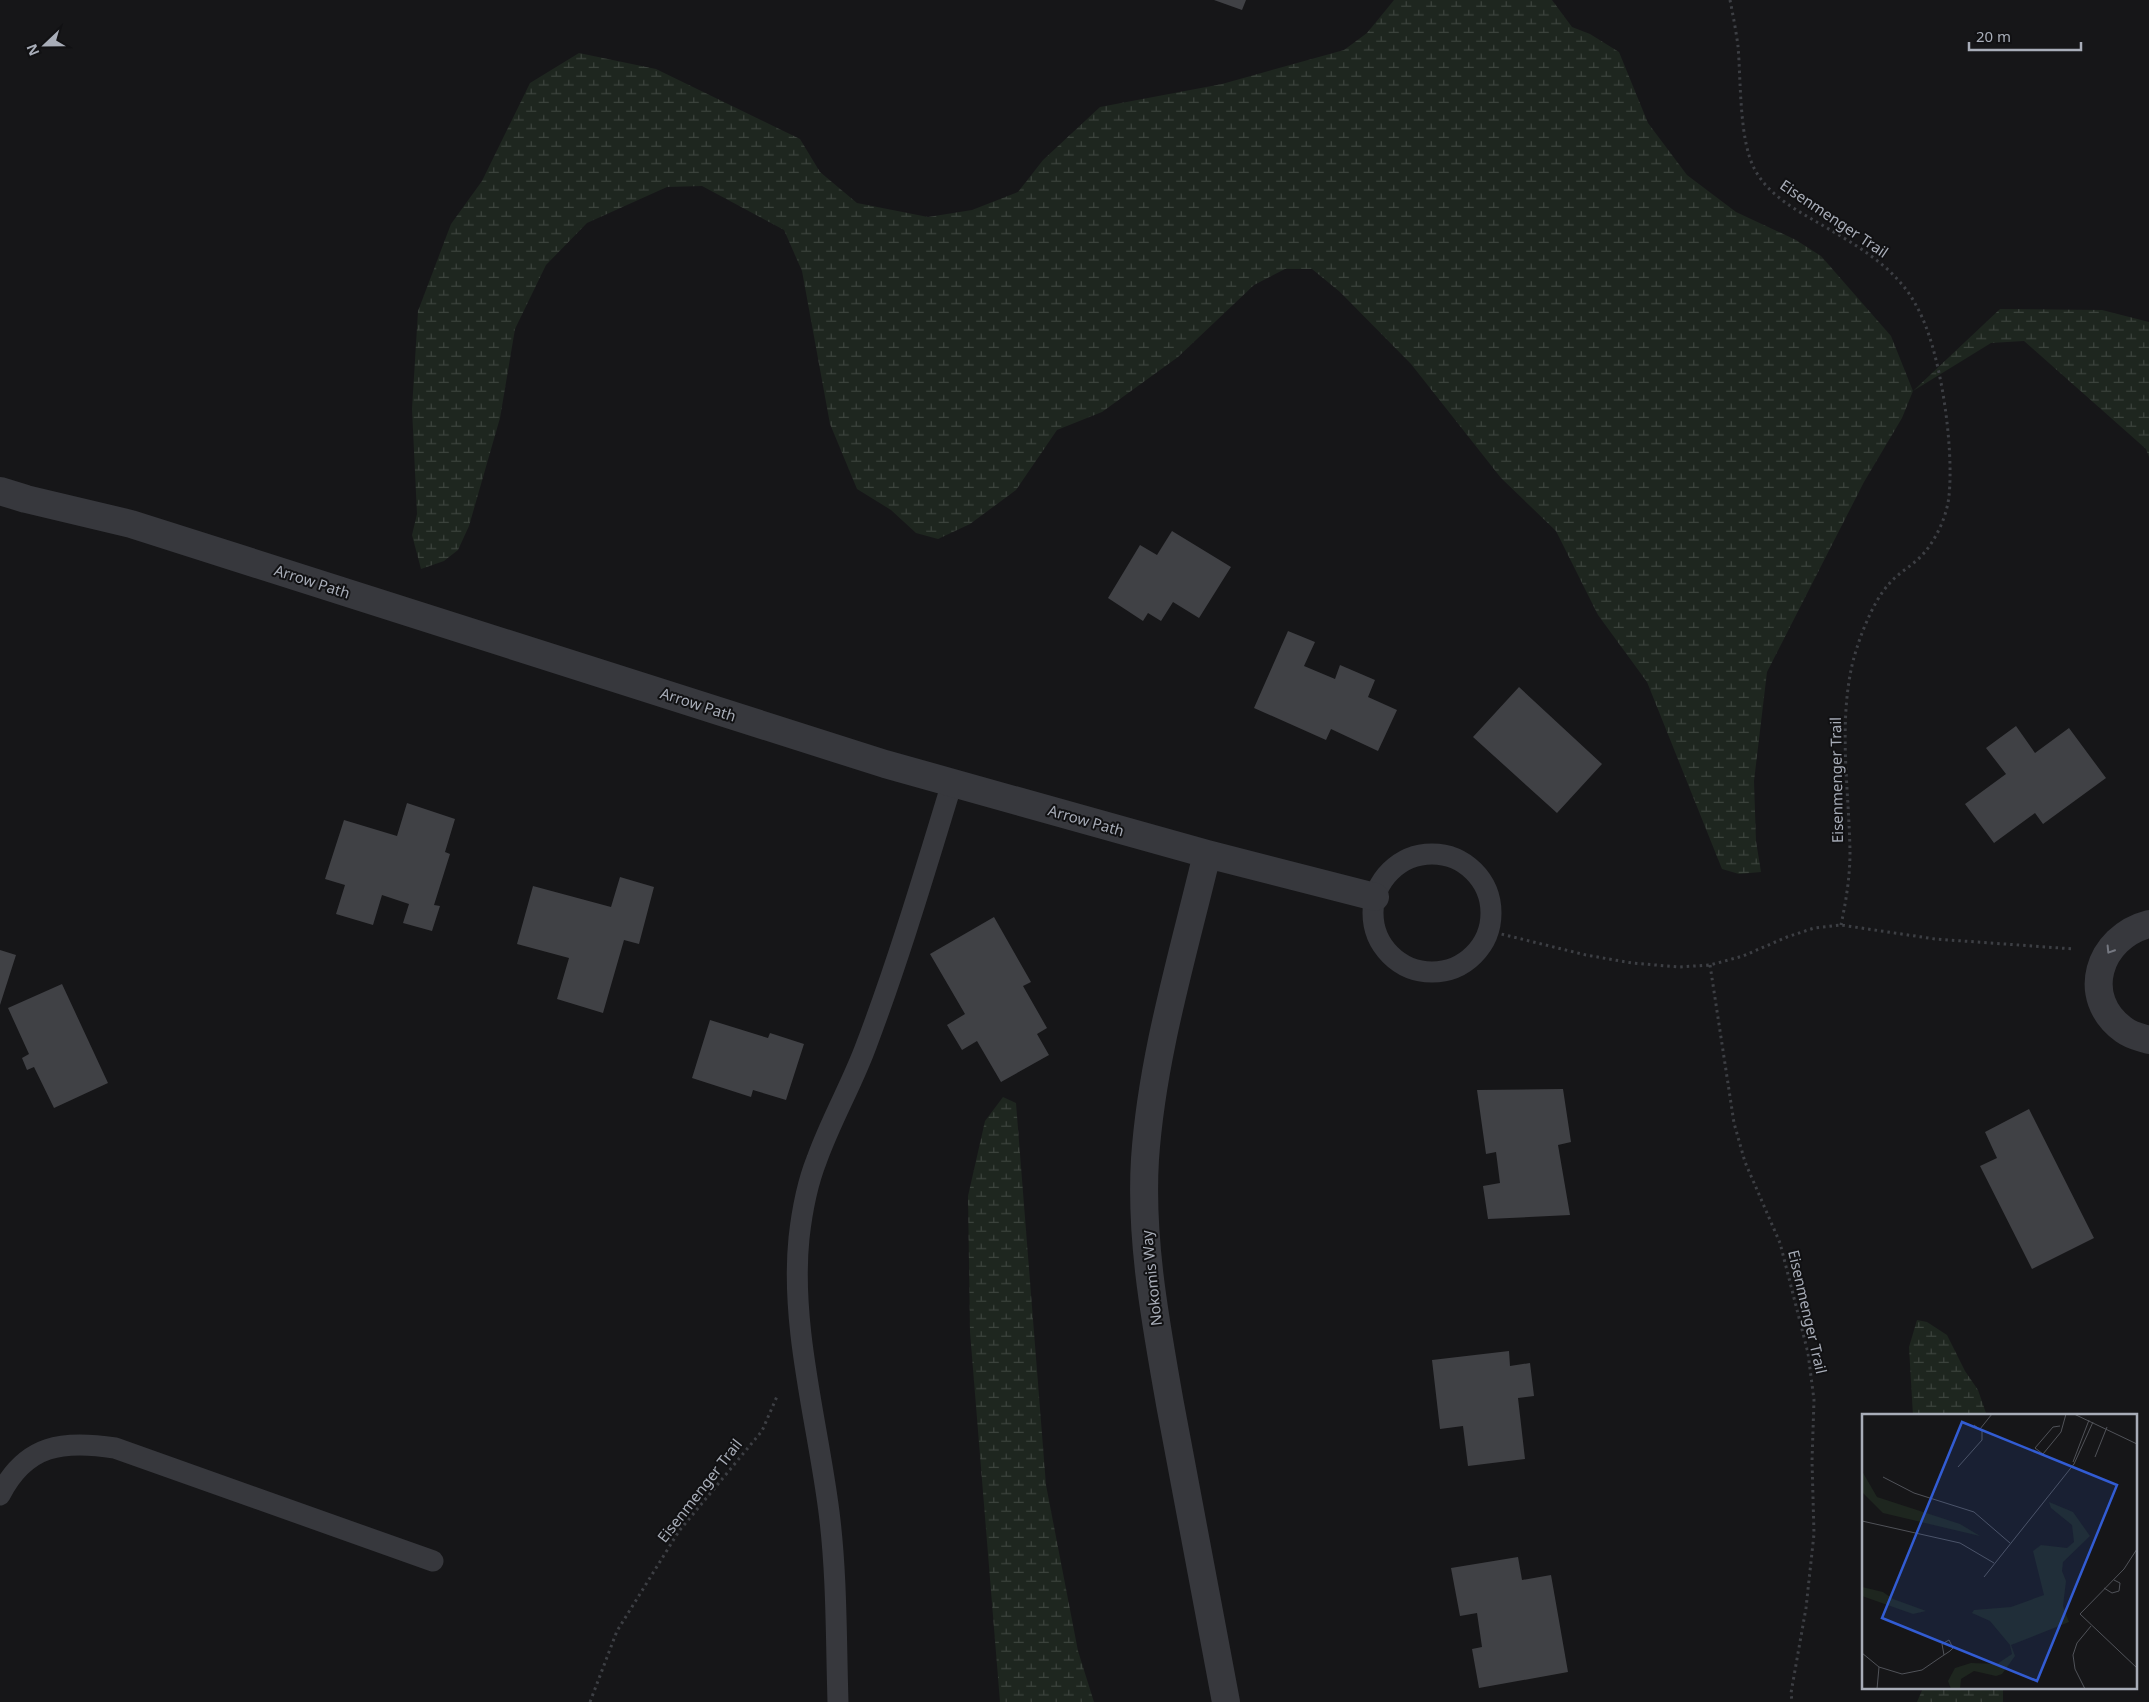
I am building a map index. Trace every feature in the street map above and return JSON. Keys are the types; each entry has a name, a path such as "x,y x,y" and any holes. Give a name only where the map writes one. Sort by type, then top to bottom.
{"street":[{"name":"Arrow Path","path":"0,491 13,499 131,524 952,784 1207,854 1375,896"},
{"name":"Nokomis Way","path":"1207,854 1156,1070 1148,1119 1145,1162 1145,1209 1148,1255 1160,1345 1226,1702"},
{"path":"2149,924 2131,929 2116,941 2108,951 2100,969 2099,986 2102,1002 2110,1016 2123,1029 2133,1035 2149,1040"}],"lane":[{"path":"838,1702 832,1542 824,1471 804,1349 799,1274 799,1240 805,1200 816,1161 860,1063 878,1015 952,784"},
{"path":"1426,854 1445,855 1461,861 1474,871 1484,885 1490,901 1489,931 1482,946 1471,958 1458,967 1437,972 1418,971 1401,964 1390,954 1379,939 1373,919 1375,896 1382,881 1395,866 1409,858 1426,854"},
{"path":"0,1495 10,1475 29,1458 58,1446 91,1444 115,1448 433,1561"}],"path":[{"name":"Eisenmenger Trail","path":"1730,0 1738,43 1746,142 1755,170 1771,191 1790,205 1869,254 1895,275 1917,306 1931,341 1946,420 1949,498 1940,527 1924,554 1888,585 1865,624 1851,668 1844,725 1850,852 1848,891 1842,925"},
{"path":"1489,931 1586,955 1632,964 1679,967 1710,965 1744,956 1786,937 1814,928 1842,925 1936,939 2108,951"},
{"name":"Eisenmenger Trail","path":"1710,965 1734,1123 1745,1162 1763,1200 1782,1251 1808,1352 1814,1400 1812,1462 1814,1534 1806,1608 1790,1693 1792,1702"},
{"name":"Eisenmenger Trail","path":"590,1702 617,1631 679,1531 762,1431 781,1387 804,1349"}],"green space":[{"path":"1394,0 1552,0 1572,27 1590,34 1619,52 1648,123 1687,175 1736,212 1796,240 1821,256 1891,336 1913,391 1902,418 1864,482 1767,672 1754,781 1756,841 1761,872 1739,874 1722,869 1647,682 1598,615 1556,531 1501,478 1411,364 1340,292 1312,269 1285,269 1254,285 1178,357 1102,412 1057,430 1016,490 970,524 938,539 916,533 891,510 857,489 830,424 802,271 784,230 702,186 667,187 587,223 546,265 515,329 500,418 469,526 458,550 444,561 421,569 412,535 417,514 412,409 418,311 451,224 482,181 530,83 579,53 656,69 800,139 820,172 857,203 928,217 972,210 1018,192 1043,160 1100,107 1222,84 1344,50 1367,33"},
{"path":"2000,309 2102,310 2149,322 2149,457 2146,449 2024,341 1991,343 1913,391"},
{"path":"1003,1097 1016,1103 1046,1485 1078,1651 1094,1702 1000,1702 970,1332 968,1196 985,1121"},
{"path":"1917,1320 1927,1322 1947,1335 1965,1371 1978,1390 1986,1414 1913,1414 1909,1347"},
{"path":"1922,1690 2003,1690 2003,1702 1917,1702"}],"building":[{"path":"1214,0 1246,0 1242,10"},
{"path":"1172,531 1231,567 1199,618 1173,602 1161,621 1148,613 1143,621 1108,598 1140,545 1157,555"},
{"path":"1288,631 1315,642 1304,666 1335,679 1340,665 1375,680 1368,697 1397,710 1378,751 1331,729 1326,740 1254,708"},
{"path":"1519,687 1602,764 1557,813 1473,737"},
{"path":"2016,726 2035,753 2069,728 2106,778 2043,824 2035,813 1994,843 1965,804 2006,774 1986,748"},
{"path":"407,803 455,819 445,852 450,854 434,905 440,906 432,931 403,923 409,904 382,895 373,925 336,914 345,885 325,879 344,820 397,836"},
{"path":"620,877 654,887 639,944 624,940 603,1013 557,999 569,958 517,944 533,886 611,907"},
{"path":"994,917 1031,982 1023,986 1047,1028 1037,1034 1049,1055 1001,1082 977,1041 962,1050 947,1025 965,1014 930,954"},
{"path":"0,950 16,955 0,1005"},
{"path":"62,984 108,1083 54,1108 34,1067 27,1070 22,1058 29,1054 8,1008"},
{"path":"710,1020 768,1038 770,1033 804,1044 786,1100 753,1090 751,1097 692,1078"},
{"path":"1563,1089 1571,1142 1558,1145 1570,1215 1488,1219 1483,1186 1500,1183 1496,1152 1486,1154 1477,1090"},
{"path":"2029,1109 2094,1238 2032,1269 1980,1166 1997,1158 1985,1132"},
{"path":"1509,1351 1510,1366 1530,1363 1534,1396 1518,1398 1525,1459 1468,1466 1463,1426 1440,1429 1432,1360"},
{"path":"1518,1557 1522,1580 1551,1575 1568,1672 1479,1688 1472,1649 1482,1647 1477,1613 1460,1616 1451,1568"}]}
